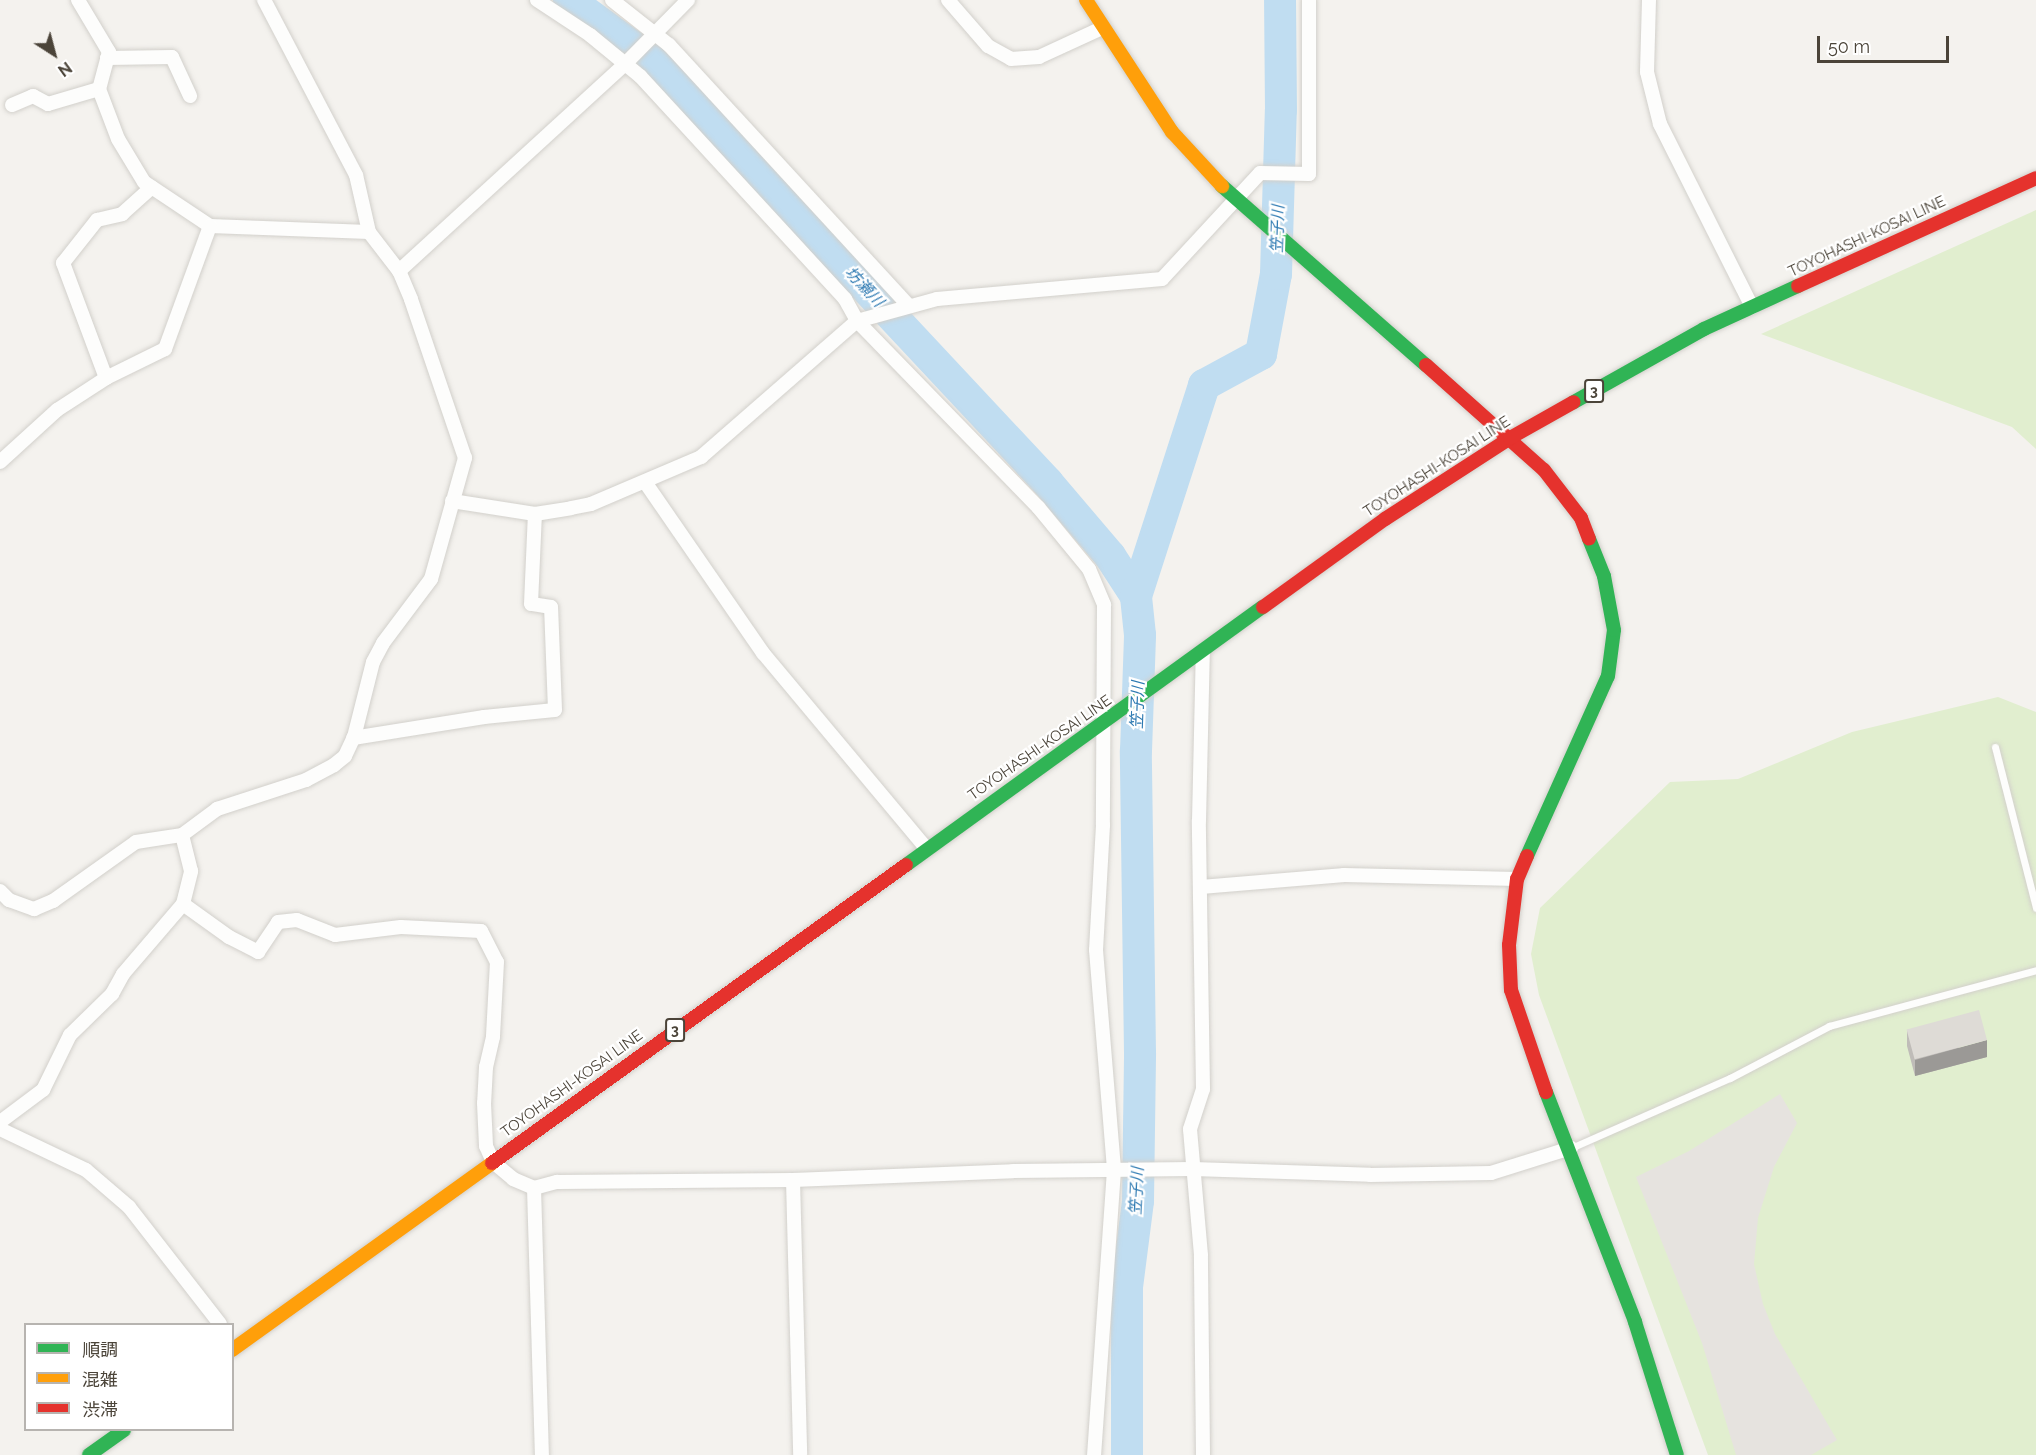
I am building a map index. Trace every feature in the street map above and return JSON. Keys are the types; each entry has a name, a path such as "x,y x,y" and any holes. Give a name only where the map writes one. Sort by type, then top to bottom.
{"main road":[{"path":"1086,0 1102,28 1172,132 1237,202 1510,438 1544,470 1581,518 1604,576 1614,630 1608,676 1517,879 1509,945 1511,990 1526,1042 1571,1148 1635,1322 1677,1455"},
{"name":"TOYOHASHI-KOSAI LINE","path":"234,1346 493,1162 926,848 1120,712 1385,519 1510,438 1704,329 2036,178"},
{"path":"89,1455 123,1431"}],"street":[{"path":"78,0 109,52 99,89 118,139 144,182 210,226 369,232"},
{"path":"0,891 9,900 33,909 52,901 136,842 182,835 217,809 306,780 334,765 345,756 353,738 373,662 431,579 465,458 399,271 369,232 356,175 264,0"},
{"path":"537,0 628,61 967,431 1089,569 1104,605 1104,723 1096,950 1114,1170 1094,1455"},
{"path":"612,0 653,35 904,306"},
{"path":"399,271 628,61 688,0"},
{"path":"948,0 988,46 1011,59 1039,57 1102,28"},
{"path":"452,501 535,514 591,504 645,482 701,457 862,319 904,306 1162,279 1237,202 1260,173 1309,174 1309,0"},
{"path":"1649,0 1647,72 1660,124 1752,307"},
{"path":"107,58 172,57 190,96"},
{"path":"12,105 33,96 48,104 99,89"},
{"path":"106,378 63,263 97,220 122,214 152,187"},
{"path":"0,462 57,410 106,378 165,349 210,226"},
{"path":"645,482 763,653 926,848"},
{"path":"353,738 484,717 555,710 551,607 531,604 535,514"},
{"path":"1203,651 1203,1089 1190,1129 1187,1169 1202,1255 1203,1455"},
{"path":"0,1122 43,1090 70,1035 112,994 123,974 183,904 191,871 182,835"},
{"path":"1202,887 1344,875 1517,879"},
{"path":"183,904 229,937 258,952 278,922 297,920 334,935 401,927 481,931 497,962 493,1037 486,1067 483,1102 486,1146 493,1162 513,1179 534,1188 557,1182 793,1180 1114,1170 1187,1169 1370,1175 1491,1173 1571,1148"},
{"path":"0,1129 86,1170 129,1207 219,1323"},
{"path":"793,1180 800,1455"},
{"path":"534,1188 542,1455"}],"lane":[{"path":"1995,747 2036,908"},
{"path":"1571,1148 1730,1078 1829,1026 2036,970"}],"green space":[{"path":"2036,210 2036,449 2012,427 1761,334"},
{"path":"1998,697 2036,712 2036,1455 1708,1455 1539,995 1531,954 1540,908 1670,782 1738,779 1852,732"}],"shaded area":[{"path":"1780,1094 1797,1123 1774,1167 1758,1218 1754,1264 1763,1304 1775,1334 1837,1440 1811,1455 1736,1455 1702,1343 1636,1177 1689,1151"}],"building":[{"path":"1979,1010 1987,1040 1915,1059 1907,1029"}],"waterway":[{"name":"坊瀬川","path":"569,0 650,59 690,100 1048,483 1110,556 1136,596"},
{"name":"笠子川","path":"1127,1455 1127,1287 1138,1201 1140,1053 1136,751 1140,635 1136,596 1204,385 1261,354 1276,274 1281,110 1280,0"}],"traffic: fast":[{"path":"1222,186 1426,365"},
{"path":"1574,402 1704,329 1798,286"},
{"path":"1527,856 1608,676 1614,630 1604,576 1589,539"},
{"path":"906,865 1263,607"},
{"path":"1546,1092 1635,1322 1677,1455"},
{"path":"89,1455 123,1431"}],"traffic: slow":[{"path":"1086,0 1172,132 1222,186"},
{"path":"234,1349 492,1163"}],"traffic: jam":[{"path":"1798,286 2036,178"},
{"path":"1426,365 1544,470 1581,518 1589,539"},
{"path":"1263,607 1385,519 1510,438 1574,402"},
{"path":"1527,856 1517,879 1509,945 1511,990 1546,1092"},
{"path":"492,1163 906,865"}]}
